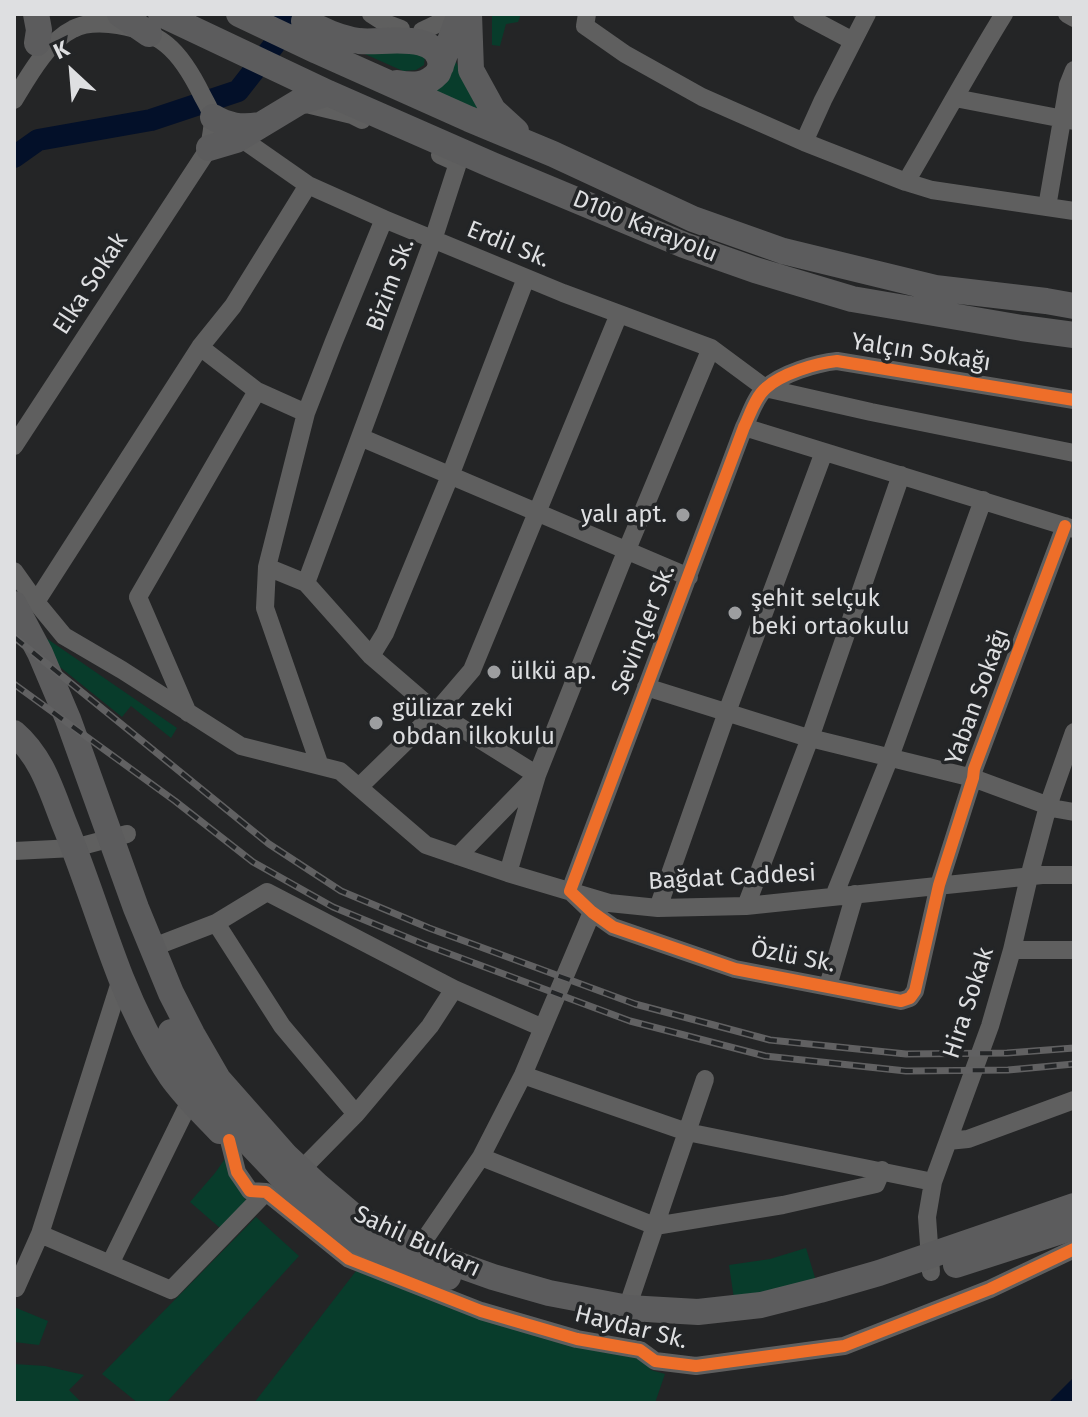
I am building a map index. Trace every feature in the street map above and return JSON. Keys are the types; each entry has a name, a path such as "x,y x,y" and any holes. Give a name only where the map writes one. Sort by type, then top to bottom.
{"highway":[{"path":"36,14 39,30 37,43"},
{"name":"D100 Karayolu","path":"120,14 238,50 301,91 328,93 684,245 755,270 852,299 1074,335"},
{"path":"327,55 393,82 424,84 432,80 446,55 460,14"},
{"path":"469,14 471,70 487,101 499,116 521,134 553,154"},
{"name":"D100 Karayolu","path":"241,15 693,219 783,251 935,288 1074,306"},
{"path":"310,16 324,31 347,39 422,42 439,54 446,55"},
{"path":"209,148 236,140 261,125 301,91"},
{"path":"213,117 225,124 244,127 261,125"},
{"path":"1022,328 1074,341"},
{"name":"Sahil Bulvarı","path":"25,603 40,653 68,719 197,1062 218,1079 264,1130 282,1178"},
{"name":"Sahil Bulvarı","path":"14,634 59,744 147,984 239,1132 313,1210 352,1237 414,1256 583,1319 625,1316 695,1329 743,1324 810,1307 931,1264 1074,1206"},
{"path":"14,719 116,807 194,1019 264,1130"},
{"path":"14,733 41,764 121,979 170,1075 229,1140 248,1157 282,1178"},
{"name":"Sahil Bulvarı","path":"931,1264 1074,1227"}],"street":[{"path":"24,14 37,43 25,82"},
{"path":"371,14 401,29"},
{"path":"422,31 452,14"},
{"path":"587,14 585,26 625,54 702,97 804,142 932,190 1074,211"},
{"path":"802,14 853,41"},
{"path":"804,142 867,14"},
{"path":"906,182 1004,14"},
{"path":"1067,14 1074,18"},
{"path":"310,16 358,28 422,31 440,37 446,55 463,56 471,70"},
{"path":"14,100 54,43 66,32 92,23 155,24 191,74 213,117 209,148"},
{"path":"1047,207 1068,120 1068,85 1074,70"},
{"name":"Bizim Sk.","path":"301,91 458,163 433,240 306,583"},
{"path":"955,98 1068,120"},
{"name":"Erdil Sk.","path":"236,140 245,141 308,185 384,219 526,278 711,348 765,388"},
{"name":"Elka Sokak","path":"14,446 209,148"},
{"path":"25,603 200,347 233,306 308,185"},
{"path":"320,766 265,608 267,567 306,413 384,219"},
{"path":"371,656 385,633 450,476 526,278"},
{"path":"359,787 436,712 472,670 619,314"},
{"path":"200,347 257,391 306,413"},
{"path":"508,873 537,775 711,348"},
{"name":"Yalçın Sokağı","path":"765,388 806,368 837,361 1074,400"},
{"path":"765,388 1074,453"},
{"name":"Sevinçler Sk.","path":"570,891 744,427 765,388"},
{"path":"188,713 138,597 257,391"},
{"path":"744,427 1069,527"},
{"path":"360,437 689,577"},
{"path":"658,908 824,452"},
{"path":"746,906 810,738 901,475"},
{"path":"834,896 890,757 983,500"},
{"name":"Yaban Sokağı","path":"939,885 974,769 1069,527"},
{"path":"267,567 306,583 371,656 436,712 537,775"},
{"name":"Bağdat Caddesi","path":"14,571 25,603 64,636 241,746 340,771 426,845 609,903 658,908 746,906 939,885 1074,875"},
{"path":"646,687 810,738 973,778 1048,806 1074,812"},
{"name":"Hira Sokak","path":"931,1264 927,1217 933,1182 990,1026 1048,806 1074,732"},
{"path":"458,856 537,775"},
{"path":"14,851 74,848 127,834"},
{"name":"Özlü Sk.","path":"570,891 613,927 735,969 901,1001 910,998 915,991 939,885"},
{"path":"164,943 216,923 267,892 454,989 543,1028"},
{"path":"828,986 855,894"},
{"path":"414,1256 481,1157 523,1075 592,912"},
{"path":"216,923 282,1026 356,1114"},
{"path":"1012,950 1074,950"},
{"path":"16,1288 40,1234 121,979"},
{"path":"40,1234 171,1290 282,1178 356,1114 430,1026 454,989"},
{"path":"523,1075 687,1132 933,1182"},
{"path":"625,1316 705,1079"},
{"path":"110,1264 191,1099"},
{"path":"948,1141 968,1139 1074,1100"},
{"path":"481,1157 655,1226 783,1205 876,1184 882,1170"},
{"name":"Haydar Sk.","path":"282,1178 349,1259 481,1311 577,1339 640,1350 655,1361 696,1366 844,1346 990,1289 1074,1249"}],"green space":[{"path":"492,14 521,14 518,22 506,24 500,46 492,45"},
{"path":"322,35 425,56 424,65 416,70 403,71"},
{"path":"448,45 468,87 495,124 420,84"},
{"path":"14,616 177,728 171,738 131,706 122,717 14,630"},
{"path":"227,1156 246,1198 244,1205 220,1228 190,1202"},
{"path":"256,1217 299,1256 166,1403 138,1403 102,1374"},
{"path":"806,1248 816,1281 734,1299 729,1265 770,1259"},
{"path":"356,1271 642,1358 651,1370 665,1374 655,1403 254,1403"},
{"path":"14,1307 48,1321 39,1345 14,1342"},
{"path":"14,1364 45,1366 84,1375 69,1390 82,1403 14,1403"}],"water":[{"path":"1074,1377 1074,1403 1048,1403"}],"waterway":[{"path":"14,157 38,140 151,120 238,91 274,45 287,14"}],"railway":[{"path":"14,637 269,844 341,891 429,928 635,1004 770,1040 906,1054 1007,1053 1074,1048"},
{"path":"14,684 253,862 333,907 630,1021 765,1056 906,1071 1008,1070 1074,1064"}],"cycle path":[{"path":"1065,526 974,769 939,885 915,991 910,998 901,1001 735,969 613,927 570,891 744,427 766,388 799,370 837,361 1074,400"},
{"path":"229,1140 237,1172 250,1191 266,1192 349,1259 481,1311 577,1339 640,1350 655,1361 696,1366 844,1346 990,1289 1074,1249"}],"place":[{"name":"yalı apt.","path":"683,515"},
{"name":"şehit selçuk beki ortaokulu","path":"735,613"},
{"name":"ülkü ap.","path":"494,672"},
{"name":"gülizar zeki obdan ilkokulu","path":"376,723"}]}
